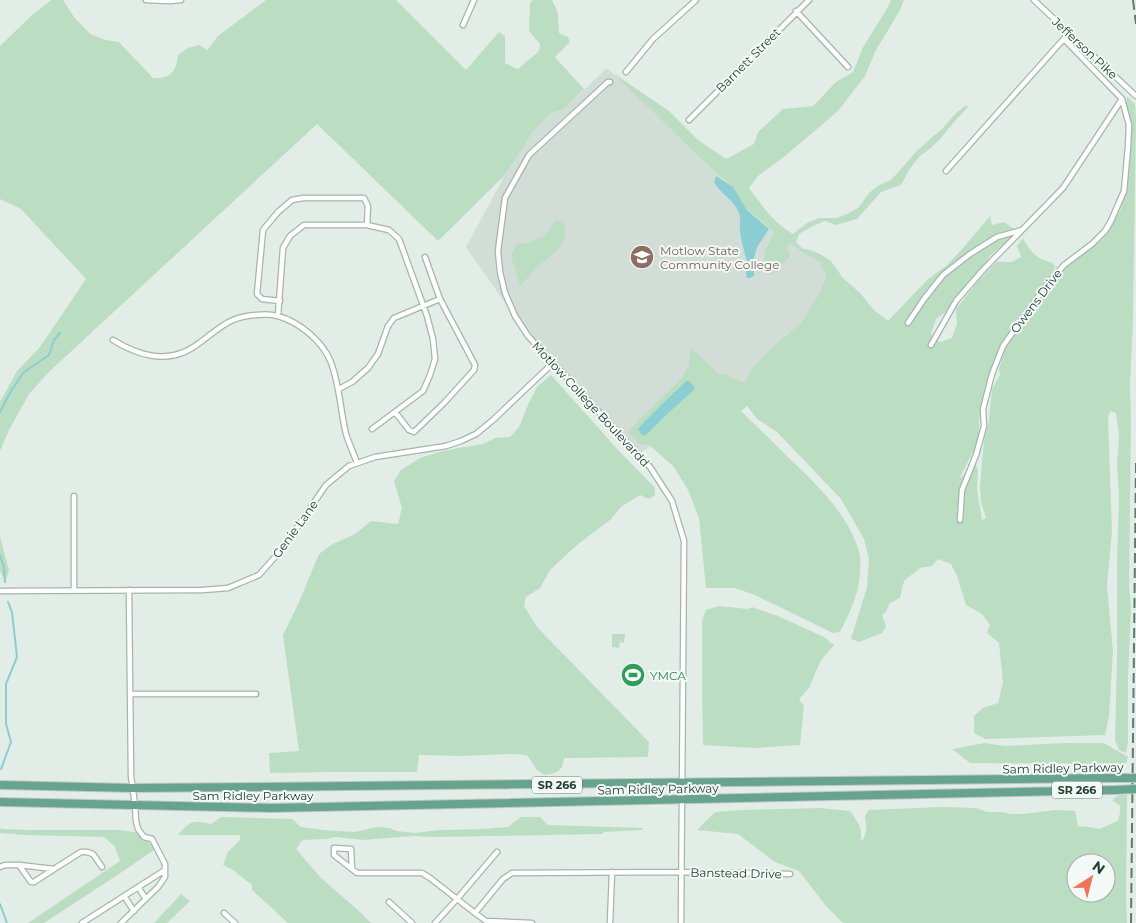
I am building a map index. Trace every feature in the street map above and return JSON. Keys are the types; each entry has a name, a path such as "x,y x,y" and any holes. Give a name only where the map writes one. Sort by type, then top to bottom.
{"main road":[{"name":"Sam Ridley Parkway","path":"0,785 132,788 1136,778"},
{"name":"Sam Ridley Parkway","path":"0,802 271,808 1136,789"}],"street":[{"path":"146,0 181,0"},
{"path":"463,25 474,0"},
{"path":"626,72 653,39 696,0"},
{"name":"Barnett Street","path":"689,120 809,0"},
{"name":"Jefferson Pike","path":"1034,0 1136,96"},
{"path":"796,11 848,67"},
{"path":"946,171 1069,33"},
{"name":"Owens Drive","path":"960,520 962,490 976,455 984,426 983,409 992,374 1003,346 1045,287 1064,265 1092,244 1105,231 1111,222 1124,191 1129,126 1122,99 1064,39"},
{"name":"Motlow College Boulevardd","path":"610,82 529,154 504,198 498,251 505,293 528,336 650,467 672,501 684,541 682,923"},
{"path":"931,345 956,302 982,271 1064,188 1122,99"},
{"path":"280,301 262,299 257,294 263,230 278,212 292,200 303,198 364,198 368,206 367,225"},
{"path":"278,316 284,248 290,236 304,226 367,225 388,230 399,239 424,306 433,339 435,359 423,391 372,429"},
{"path":"908,323 943,275 970,254 997,237 1023,230"},
{"path":"395,412 409,430 414,432 474,370 474,365 440,299 425,257"},
{"path":"339,389 352,382 368,368 378,354 388,326 394,318 440,299"},
{"path":"113,340 123,346 151,356 174,356 187,351 205,340 217,329 234,320 256,315 278,316 293,323 319,343 329,359 339,389 346,435 357,463"},
{"name":"Genie Lane","path":"0,591 203,590 228,588 259,575 283,548 326,485 349,466 375,457 446,446 476,434 553,363"},
{"path":"74,496 74,591"},
{"path":"121,923 158,887 165,876 165,864 152,838 144,836 138,829 136,821 132,788 129,590"},
{"path":"130,694 256,694"},
{"path":"352,869 350,849 334,848 334,856 357,873 422,873 486,921 532,923"},
{"path":"19,865 31,882 34,882 81,852 93,854 102,867"},
{"path":"435,923 497,852"},
{"path":"0,868 6,865 19,865 54,869"},
{"path":"82,923 165,870"},
{"name":"Banstead Drive","path":"475,913 512,872 790,874"},
{"path":"610,923 612,872"},
{"path":"138,887 146,899"},
{"path":"124,896 134,911"},
{"path":"389,902 412,923"},
{"path":"224,913 235,923"}],"shaded area":[{"name":"Motlow State Community College","path":"607,68 651,108 717,174 733,187 746,208 803,253 820,262 826,276 819,294 800,324 773,346 745,384 638,454 528,336 466,247 505,175 533,132 553,113 564,109"}],"green space":[{"path":"51,0 63,0 74,17 90,34 106,40 119,42 153,78 159,78 168,76 174,70 178,55 188,48 199,45 207,50 218,36 266,0 396,0 466,70 499,32 505,36 505,63 518,69 539,51 540,44 529,31 530,3 533,0 552,0 558,13 559,33 568,37 570,42 555,57 584,89 564,109 552,113 533,132 505,175 438,241 317,124 50,371 29,394 9,430 0,451 0,402 17,371 40,347 86,279 21,209 0,199 0,46"},
{"path":"891,0 904,0 899,12 876,50 865,76 838,111 785,156 758,176 749,188 774,219 793,234 807,223 819,218 837,218 858,208 869,193 879,185 891,180 916,152 942,129 957,112 966,105 968,107 941,138 920,156 901,185 881,192 857,219 836,225 825,221 799,234 796,242 803,249 820,254 831,261 843,278 861,294 874,310 888,321 928,279 946,266 990,216 992,225 1004,222 1014,229 1011,237 990,256 948,310 936,319 931,334 940,342 952,338 957,324 956,309 979,280 997,262 1012,262 1021,257 1017,246 1023,238 1034,254 1055,266 1054,273 1019,317 1001,346 994,376 988,385 982,405 979,418 979,436 960,477 962,477 973,459 978,470 977,489 982,520 986,518 981,502 980,486 984,441 989,421 992,389 1000,375 999,369 1006,346 1051,283 1067,264 1103,239 1121,209 1126,191 1130,145 1126,108 1127,96 1135,104 1133,322 1130,383 1129,586 1131,608 1128,742 1126,753 1119,750 1115,740 1119,496 1117,467 1119,435 1116,413 1110,411 1108,417 1112,531 1107,586 1113,651 1109,717 1105,735 985,739 974,733 974,716 983,708 998,703 1003,682 999,643 987,633 990,625 982,614 966,605 957,576 951,564 938,559 932,566 920,568 904,581 900,598 890,603 886,612 882,615 886,626 882,633 859,642 851,639 867,587 869,559 864,539 841,499 777,432 757,419 747,406 741,411 820,489 841,514 849,527 860,558 858,588 840,632 833,633 755,595 735,588 706,588 699,518 688,490 674,467 649,445 639,444 628,433 683,377 689,366 690,349 696,352 719,374 724,374 745,383 752,369 773,346 800,324 819,294 826,276 820,262 791,244 786,246 791,255 776,272 769,275 766,267 765,252 774,232 746,208 733,187 717,174 613,73 669,111 698,140 726,159 754,144 758,132 783,109 813,106 836,82 853,72 863,47"},
{"path":"557,220 563,221 565,229 564,241 558,250 536,268 520,286 511,256 516,244 529,243 544,237 551,225"},
{"path":"551,375 655,488 655,495 649,499 640,495 621,507 610,520 577,545 550,570 540,588 526,597 524,606 537,627 649,742 648,757 564,758 562,766 558,771 544,775 537,770 527,755 513,754 419,755 417,772 270,773 269,753 299,751 283,635 319,554 331,545 355,534 371,521 398,524 402,508 394,481 401,470 420,458 439,452 483,444 495,438 510,437 519,427 537,387"},
{"path":"0,536 9,571 5,582 0,570"},
{"path":"719,606 748,609 752,607 778,616 824,637 834,645 821,660 809,688 799,699 804,706 800,745 755,748 703,745 702,621 706,610"},
{"path":"612,634 625,634 624,643 620,642 619,648 612,647"},
{"path":"985,743 1005,746 1104,743 1128,757 1126,764 970,763 952,749"},
{"path":"1119,795 1127,795 1127,923 843,923 826,906 799,871 775,862 738,834 697,830 715,812 820,808 850,811 859,825 862,841 866,832 865,816 869,810 941,807 976,808 987,812 1011,814 1054,810 1075,811 1078,826 1099,829 1118,821 1120,806 1113,801"},
{"path":"221,817 292,819 301,827 355,832 377,827 416,833 508,827 521,817 540,817 548,825 643,828 642,830 604,832 602,834 413,836 364,840 335,837 303,840 296,849 321,878 371,923 288,923 252,890 252,885 233,870 223,865 228,852 240,840 240,835 178,835 186,826 193,822 211,824"},
{"path":"0,827 1,829 29,830 121,830 144,834 154,850 44,923 28,923 120,861 115,847 104,837 0,833"},
{"path":"181,894 190,901 167,923 154,923"}],"water":[{"path":"716,176 733,187 747,210 769,229 757,247 754,258 754,276 750,278 747,278 746,275 746,258 740,235 739,212 714,182"},
{"path":"686,381 689,381 695,389 645,436 641,434 638,429"}],"waterway":[{"path":"0,412 24,372 49,355 54,340 60,333"},
{"path":"0,555 4,567 5,582"},
{"path":"1,769 11,742 6,724 6,684 17,657 12,612 8,602"},
{"path":"0,904 7,923"}],"railway":[{"path":"1133,0 1136,24"},
{"path":"1131,923 1136,462"}],"place":[{"name":"Motlow State Community College","path":"642,257"},
{"name":"YMCA","path":"633,675"}]}
